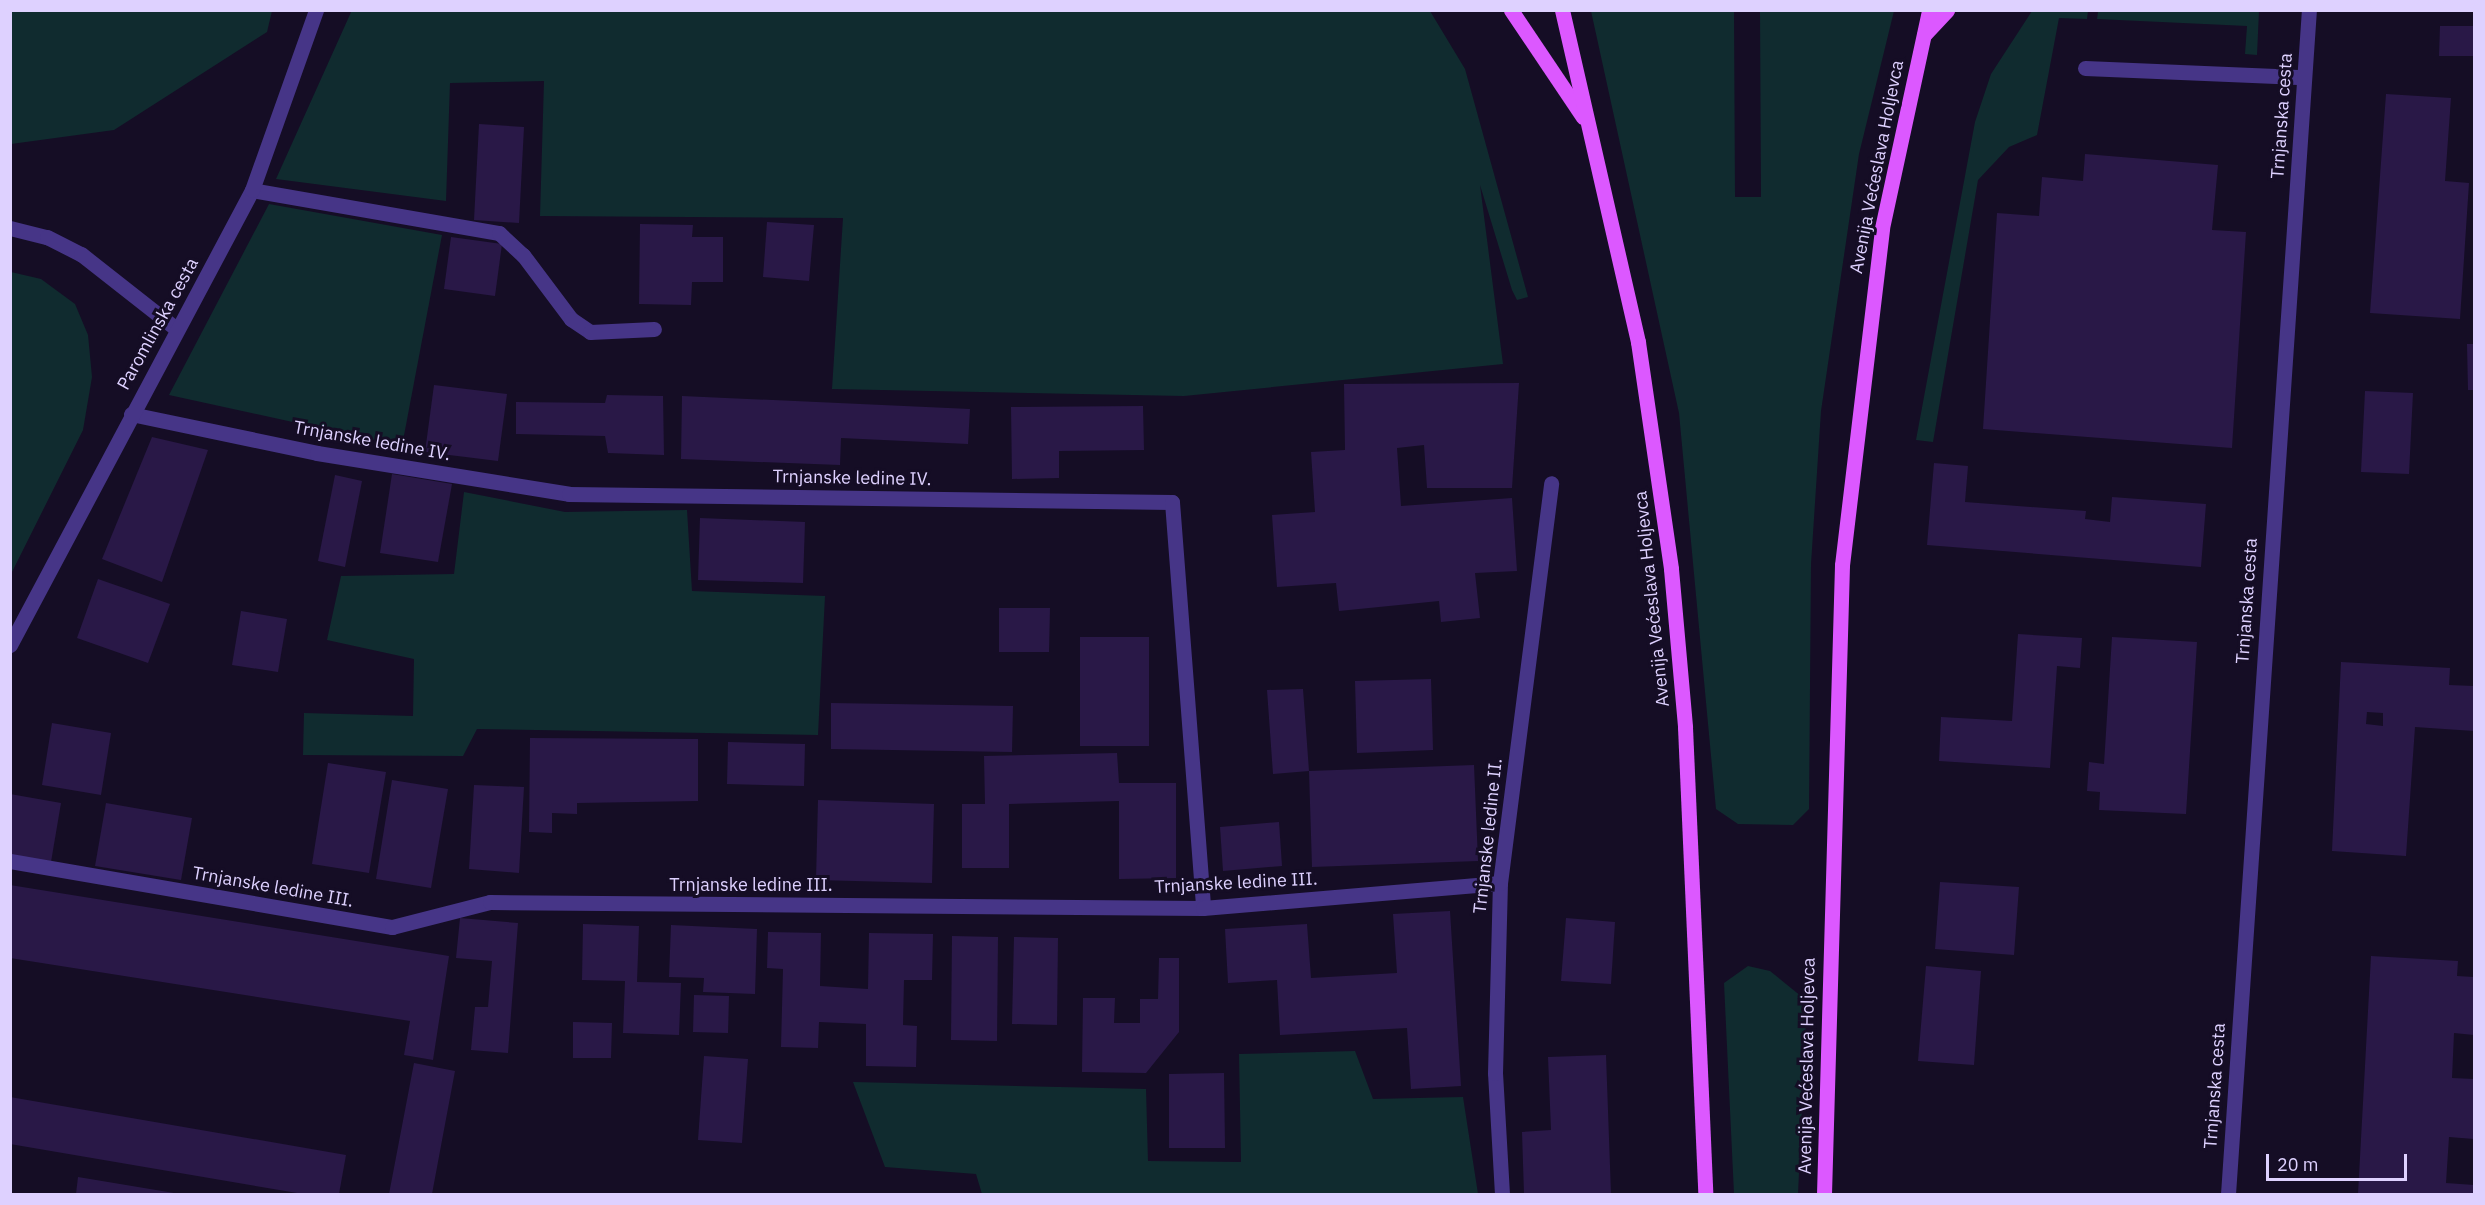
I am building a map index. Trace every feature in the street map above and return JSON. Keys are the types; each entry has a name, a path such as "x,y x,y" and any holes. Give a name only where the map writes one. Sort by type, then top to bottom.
{"main road":[{"path":"1511,10 1591,129"},
{"name":"Avenija Većeslava Holjevca","path":"1562,10 1638,342 1671,569 1685,727 1705,1194"},
{"name":"Avenija Većeslava Holjevca","path":"1824,1194 1842,565 1882,228 1929,10"},
{"path":"1922,38 1947,10"}],"street":[{"name":"Paromlinska cesta","path":"10,645 176,328 252,190 316,10"},
{"name":"Trnjanska cesta","path":"2228,1194 2309,10"},
{"path":"2085,68 2304,77"},
{"path":"252,190 499,233 523,255 571,319 590,332 654,329"},
{"path":"10,228 47,237 81,254 176,328"},
{"name":"Trnjanske ledine IV.","path":"131,414 317,453 569,494 1172,502 1203,908"},
{"name":"Trnjanske ledine II.","path":"1502,1194 1495,1073 1500,883 1551,483"},
{"name":"Trnjanske ledine III.","path":"10,861 392,927 490,902 1203,908 1500,883"}],"green space":[{"path":"352,10 1430,11 1465,69 1528,297 1517,300 1512,290 1480,185 1503,364 1184,396 832,389 843,218 540,216 544,81 450,83 446,201 276,179"},
{"path":"10,11 272,11 267,32 114,130 11,144"},
{"path":"1591,11 1734,11 1735,197 1761,197 1760,11 1894,11 1859,154 1821,411 1811,564 1809,809 1793,825 1738,824 1716,809 1679,413"},
{"path":"2032,11 2088,11 2087,19 2059,18 2037,135 2009,147 1978,180 1933,442 1916,440 1975,122 1991,74"},
{"path":"2088,11 2259,11 2257,55 2245,54 2247,26 2097,19 2098,12"},
{"path":"269,204 442,235 402,446 169,395"},
{"path":"11,272 41,279 75,304 88,335 92,377 83,430 11,574"},
{"path":"464,492 565,512 687,510 692,591 825,596 818,735 477,729 463,756 303,755 304,713 413,716 414,659 327,640 341,576 454,574"},
{"path":"1748,966 1770,971 1807,1001 1798,1194 1734,1194 1724,983"},
{"path":"1355,1051 1373,1099 1463,1097 1478,1194 982,1194 976,1174 885,1167 853,1082 1146,1089 1148,1161 1241,1162 1239,1054"}],"building":[{"path":"2440,26 2473,26 2473,56 2439,56"},
{"path":"2386,94 2451,98 2445,181 2469,183 2460,319 2370,313"},
{"path":"479,124 524,127 519,223 474,220"},
{"path":"2085,154 2218,165 2212,230 2246,232 2232,448 1983,429 1997,213 2039,216 2042,177 2083,181"},
{"path":"767,222 814,225 809,281 763,277"},
{"path":"640,224 693,225 692,237 723,237 723,282 692,282 691,305 639,304"},
{"path":"451,237 502,244 495,296 444,289"},
{"path":"2467,344 2474,344 2474,390 2468,390"},
{"path":"1519,383 1512,488 1427,488 1424,445 1397,448 1401,506 1512,498 1517,571 1475,573 1480,618 1441,622 1439,601 1339,611 1336,583 1277,587 1272,515 1315,512 1311,452 1345,450 1344,384"},
{"path":"434,385 507,394 498,461 425,452"},
{"path":"2365,391 2413,393 2409,474 2361,472"},
{"path":"607,395 663,396 664,455 608,453 605,436 516,434 516,402 605,403"},
{"path":"682,396 970,409 968,444 841,438 840,465 681,459"},
{"path":"1143,406 1144,450 1059,451 1059,478 1012,479 1011,407"},
{"path":"152,437 208,450 162,582 102,559"},
{"path":"1934,463 1968,466 1965,502 2086,511 2085,519 2110,522 2112,497 2206,504 2201,567 1927,545"},
{"path":"392,474 452,484 438,562 380,553"},
{"path":"335,475 362,481 345,567 318,561"},
{"path":"700,518 805,522 803,583 698,580"},
{"path":"98,579 170,604 148,663 77,638"},
{"path":"999,608 1050,608 1049,652 999,652"},
{"path":"241,611 287,619 278,672 232,665"},
{"path":"2018,634 2082,638 2080,668 2057,666 2050,768 1939,761 1941,717 2012,721"},
{"path":"1080,637 1149,637 1149,746 1080,746"},
{"path":"2112,637 2197,642 2186,814 2099,810 2100,792 2087,791 2089,762 2104,764"},
{"path":"2341,662 2450,668 2449,685 2474,686 2474,731 2415,727 2406,856 2332,851","holes":["2367,712 2383,713 2383,726 2366,724"]},
{"path":"1431,679 1433,750 1357,753 1355,681"},
{"path":"1303,689 1309,771 1273,774 1267,690"},
{"path":"831,703 1013,706 1012,752 831,749"},
{"path":"52,723 111,733 101,795 42,785"},
{"path":"530,738 698,739 698,801 577,803 577,814 552,813 552,833 529,832"},
{"path":"728,742 805,744 804,786 727,784"},
{"path":"1117,753 1119,783 1176,783 1176,878 1119,879 1119,801 1009,804 1009,868 962,868 962,804 985,804 984,756"},
{"path":"328,763 386,772 369,873 312,864"},
{"path":"1474,765 1478,861 1312,867 1309,771"},
{"path":"392,780 448,789 431,888 376,879"},
{"path":"474,785 524,787 519,873 469,869"},
{"path":"10,794 61,803 51,862 10,855"},
{"path":"818,800 934,804 932,883 816,880"},
{"path":"106,803 192,818 181,880 95,866"},
{"path":"1279,822 1282,866 1223,871 1220,827"},
{"path":"1940,882 2019,887 2014,955 1935,949"},
{"path":"10,885 449,956 433,1060 404,1055 410,1021 10,958"},
{"path":"1450,911 1461,1086 1411,1089 1407,1028 1280,1035 1277,980 1228,983 1225,929 1307,924 1311,978 1397,973 1393,914"},
{"path":"460,918 518,923 508,1053 471,1050 475,1007 488,1007 492,961 456,958"},
{"path":"1566,918 1615,922 1611,984 1561,981"},
{"path":"583,924 639,926 637,982 681,983 679,1035 623,1033 625,981 582,980"},
{"path":"671,925 757,929 755,994 703,992 704,978 669,977"},
{"path":"768,932 821,933 820,986 868,989 869,933 933,934 932,980 904,980 903,1025 917,1026 916,1067 866,1066 866,1024 819,1022 818,1048 781,1047 783,969 767,968"},
{"path":"952,936 998,937 997,1041 951,1040"},
{"path":"1014,937 1058,938 1057,1025 1012,1024"},
{"path":"2371,956 2458,961 2457,976 2474,977 2474,1035 2454,1033 2452,1078 2474,1079 2474,1139 2449,1137 2446,1183 2474,1185 2474,1194 2358,1194"},
{"path":"1159,958 1179,958 1179,1032 1146,1073 1082,1072 1083,998 1115,998 1114,1023 1140,1023 1140,999 1158,999"},
{"path":"1926,966 1981,971 1974,1065 1918,1061"},
{"path":"694,995 729,996 728,1033 693,1032"},
{"path":"573,1022 612,1023 611,1058 573,1058"},
{"path":"1606,1055 1611,1194 1524,1194 1522,1132 1551,1130 1548,1057"},
{"path":"704,1056 748,1059 742,1143 698,1140"},
{"path":"414,1063 455,1071 432,1194 389,1194"},
{"path":"1224,1073 1225,1148 1169,1148 1169,1074"},
{"path":"10,1097 346,1155 339,1194 303,1194 10,1144"},
{"path":"78,1177 174,1193 174,1194 76,1194"}]}
